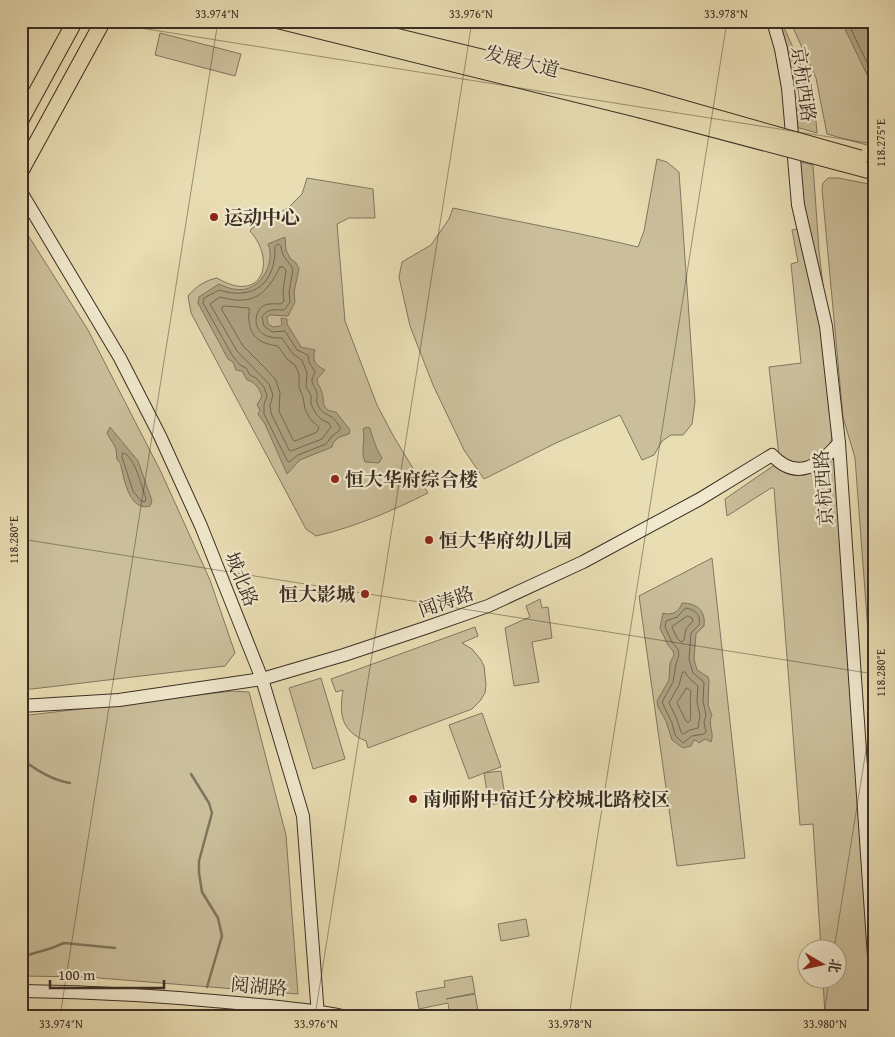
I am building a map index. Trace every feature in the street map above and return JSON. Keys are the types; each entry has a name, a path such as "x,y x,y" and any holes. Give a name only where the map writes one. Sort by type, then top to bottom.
{"main road":[{"path":"21,120 75,21"},
{"path":"21,171 103,21"},
{"name":"发展大道","path":"279,21 640,103"},
{"name":"发展大道","path":"334,21 640,103"},
{"path":"640,103 874,162"},
{"path":"640,103 874,172"}],"street":[{"name":"京杭西路","path":"773,21 781,49 788,88 798,205 826,326 839,443 874,957"},
{"name":"城北路","path":"21,192 120,358 160,436 201,526 262,679 303,816 318,1013"},
{"name":"闻涛路","path":"21,706 119,700 262,679 344,655 488,606 529,588 621,542 700,499 772,455 782,464 804,469 811,468 822,461 839,443"},
{"name":"阅湖路","path":"21,991 82,992 204,1000 343,1016"}],"shaded area":[{"path":"777,21 781,21 805,76 813,103 817,133 796,127"},
{"path":"790,21 874,21 874,147 827,134 816,78"},
{"path":"160,33 241,54 235,76 155,55"},
{"path":"657,159 667,162 679,172 695,402 692,424 683,435 671,435 662,441 654,455 642,460 620,415 556,443 484,479 464,450 433,385 410,326 399,277 402,262 431,245 449,219 453,208 638,247 644,231"},
{"path":"801,162 813,165 819,251 826,311 805,227 799,167"},
{"path":"307,178 373,189 375,218 349,218 337,224 345,321 377,405 428,493 373,518 316,536 306,529 191,313 188,296 201,284 217,278 232,285 245,286 254,283 260,276 263,266 263,255 250,231 252,228 288,208 302,194"},
{"path":"828,178 838,178 874,185 874,711 855,458 843,417 822,189 823,183"},
{"path":"21,224 88,330 161,472 210,580 235,653 225,666 21,689"},
{"path":"798,229 826,352 832,438 827,451 807,463 792,462 779,456 769,367 801,363 791,264 798,262 792,230"},
{"path":"834,458 873,1016 825,1016 824,990 848,990 848,940 820,940 813,824 800,825 774,488 771,488 727,516 725,499 773,466 819,469"},
{"path":"712,558 745,858 677,866 639,596"},
{"path":"540,599 542,608 548,607 552,638 532,642 539,682 514,686 505,628 530,617 526,606"},
{"path":"475,627 478,636 462,643 472,649 481,660 484,666 486,685 485,693 472,709 368,748 366,741 351,732 342,714 343,690 336,692 331,679"},
{"path":"321,678 345,759 313,769 289,688"},
{"path":"232,691 249,692 286,835 298,994 86,977 21,976 21,716"},
{"path":"482,713 501,767 469,779 449,725"},
{"path":"501,771 506,802 489,805 484,773"},
{"path":"526,919 529,936 501,941 498,924"},
{"path":"472,976 475,993 446,999 475,994 478,1011 450,1016 448,1003 419,1009 416,992 445,987 444,981"}],"water":[{"path":"841,21 872,21 874,24 874,89"},
{"path":"285,237 286,250 299,269 294,292 295,302 288,316 270,315 267,317 268,324 273,327 280,326 282,324 281,318 287,319 287,324 301,347 315,350 315,362 325,370 317,379 317,382 321,389 325,407 336,412 350,430 349,434 336,440 332,447 300,460 287,474 265,424 258,414 260,410 257,405 262,396 260,390 247,380 242,371 236,370 233,362 228,359 198,303 199,297 219,284 232,289 243,290 258,282 263,277 269,264 270,251 268,244"},
{"path":"110,427 138,461 152,501 150,506 143,507 137,504 129,494 121,464 117,459 116,448 107,433"},
{"path":"370,428 382,458 379,463 365,462 363,429"},
{"path":"682,603 696,606 704,616 704,626 696,634 694,659 697,670 708,677 709,680 708,705 712,715 710,722 711,742 705,739 699,743 694,740 691,746 683,748 672,740 657,701 669,680 670,663 674,655 660,628 663,613 675,613"}],"waterway":[{"path":"21,759 50,777 70,783"},
{"path":"191,774 209,803 212,813 199,861 199,873 202,892 218,918 222,936 207,987"},
{"path":"21,957 64,943 115,948"}],"place":[{"name":"运动中心","path":"214,217"},
{"name":"恒大华府综合楼","path":"335,479"},
{"name":"恒大华府幼儿园","path":"429,540"},
{"name":"恒大影城","path":"365,594"},
{"name":"南师附中宿迁分校城北路校区","path":"413,799"}]}
